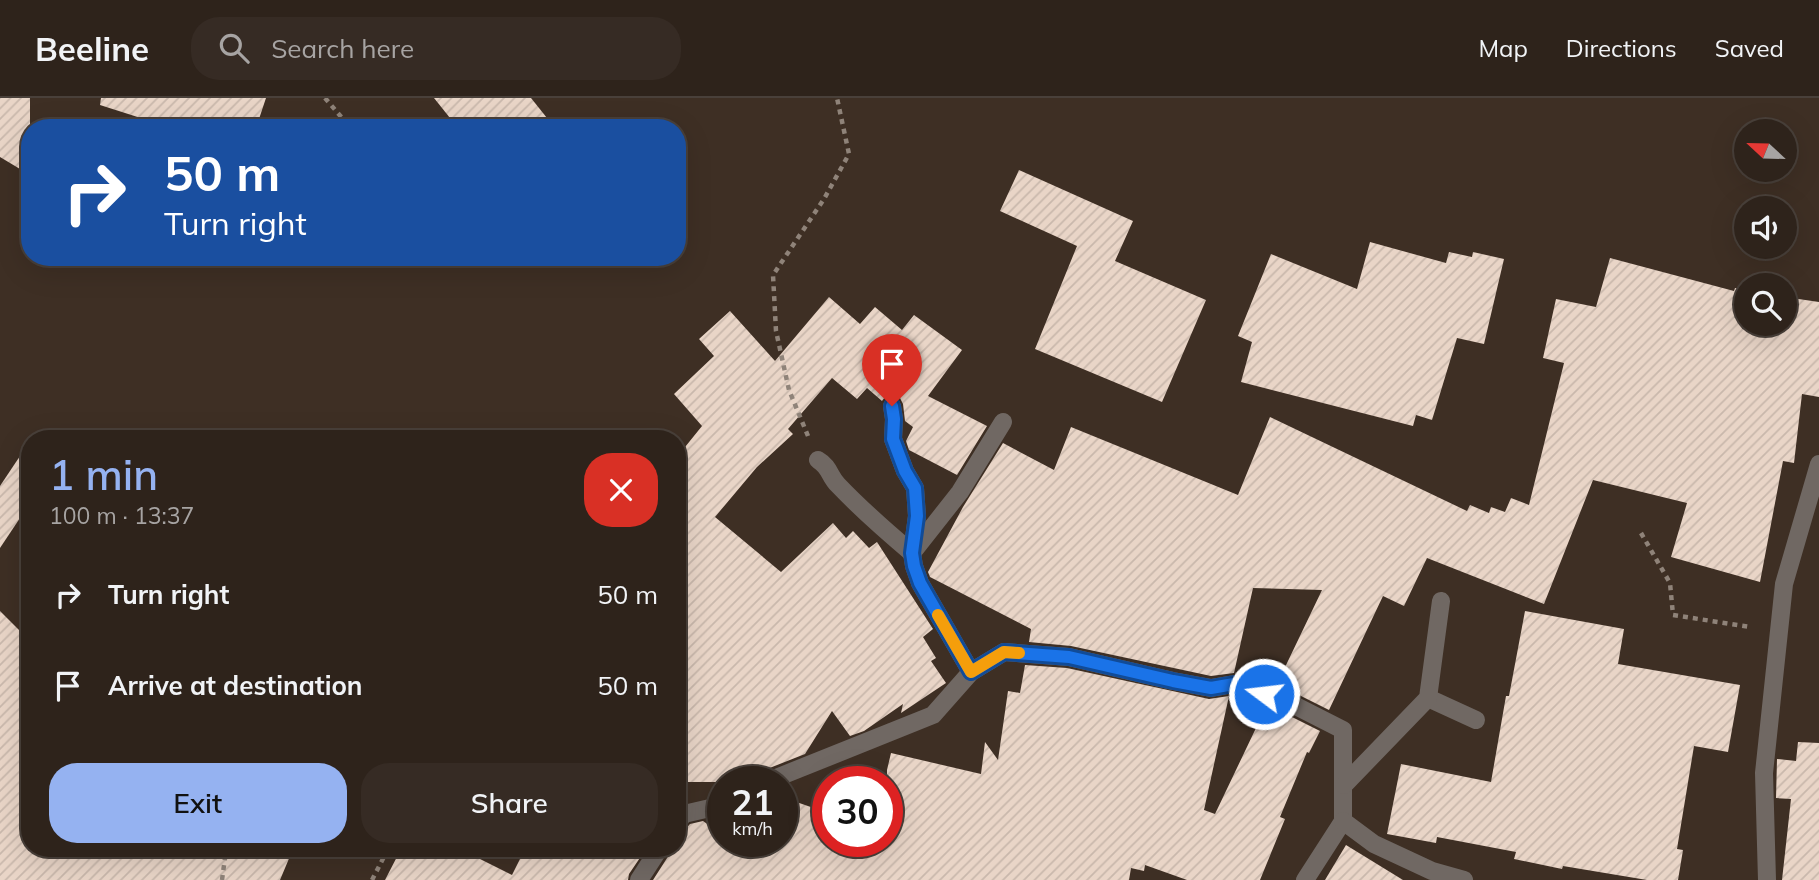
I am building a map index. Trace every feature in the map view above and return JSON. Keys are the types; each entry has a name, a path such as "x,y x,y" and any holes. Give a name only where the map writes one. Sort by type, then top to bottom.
{"street":[{"path":"892,406 893,439 905,471 915,488 917,516 912,553 914,566 920,583 971,672"},
{"path":"912,553 960,492 1003,422"},
{"path":"818,460 827,465 835,482 912,553"},
{"path":"1767,880 1764,774 1784,584 1819,464"},
{"path":"1344,785 1428,698 1441,601"},
{"path":"798,769 933,715 971,672 1004,652 1069,657 1211,688 1234,684 1288,702 1343,730 1343,821 1305,880"},
{"path":"1428,698 1476,720"},
{"path":"686,814 707,809"},
{"path":"1343,821 1374,845 1432,871 1464,880"},
{"path":"639,880 654,857"}],"path":[{"path":"325,98 343,119"},
{"path":"818,460 789,390 776,331 773,275 824,199 849,154 837,98"},
{"path":"1641,533 1670,583 1673,615 1779,631"},
{"path":"222,880 225,857"},
{"path":"372,880 384,857"}],"building":[{"path":"0,98 30,98 30,119 21,119 21,170 0,157"},
{"path":"101,98 266,98 259,119 144,119 100,105"},
{"path":"434,98 531,98 548,119 451,119"},
{"path":"1019,170 1133,221 1115,261 1206,300 1162,402 1035,349 1077,246 1000,211"},
{"path":"1370,242 1446,263 1449,252 1472,257 1473,252 1504,259 1484,344 1457,338 1432,420 1416,415 1413,426 1241,382 1252,342 1238,336 1271,254 1357,289"},
{"path":"1610,258 1734,291 1734,336 1797,336 1797,299 1819,302 1819,397 1802,394 1794,463 1783,461 1760,582 1671,557 1687,503 1593,480 1544,604 1427,558 1404,606 1383,596 1329,710 1276,686 1322,590 1253,588 1234,673 1211,676 1071,646 1029,642 1031,629 930,577 928,572 963,507 1003,443 1054,470 1071,427 1238,495 1270,417 1467,511 1470,505 1489,513 1491,507 1505,512 1511,498 1529,505 1564,363 1543,358 1556,299 1596,307"},
{"path":"829,297 860,324 875,307 902,330 914,315 962,350 928,396 987,426 957,475 909,450 906,441 913,427 905,421 900,398 891,395 882,401 867,388 857,399 832,378 788,429 793,434 757,467 715,517 781,572 833,523 846,538 853,531 869,548 877,542 933,629 923,637 936,658 931,661 946,683 901,713 903,704 864,731 850,736 832,711 805,754 775,766 707,766 707,782 686,782 686,446 702,426 674,394 714,356 699,339 730,311 775,361"},
{"path":"21,454 21,516 0,548 0,486"},
{"path":"0,611 21,632 21,857 290,857 280,880 0,880"},
{"path":"1525,611 1624,629 1618,664 1740,685 1728,752 1694,746 1677,849 1683,850 1678,880 1647,880 1563,866 1562,869 1514,859 1516,852 1437,837 1436,843 1387,834 1401,764 1491,782"},
{"path":"1025,665 1067,668 1209,699 1229,696 1204,810 1215,814 1266,707 1320,731 1309,753 1307,752 1280,817 1285,819 1260,880 1187,880 1145,865 1144,871 1131,868 1129,880 653,880 668,857 686,857 686,828 690,824 703,821 707,824 707,857 798,857 798,803 812,807 812,857 903,857 903,766 888,766 891,753 981,774 985,742 998,760 1008,691 1020,693"},
{"path":"1798,742 1819,743 1819,880 1782,880 1791,799 1776,798 1777,759 1796,761"},
{"path":"1346,845 1403,880 1325,880"},
{"path":"397,857 476,857 512,875 521,857 641,857 628,880 385,880"}],"slow traffic":[{"path":"938,615 971,672 1004,652 1019,653"}],"route":[{"path":"892,406 893,439 905,471 915,488 917,516 912,553 914,566 931,604 971,672 1004,652 1069,657 1211,688 1234,684 1264,694"}]}
